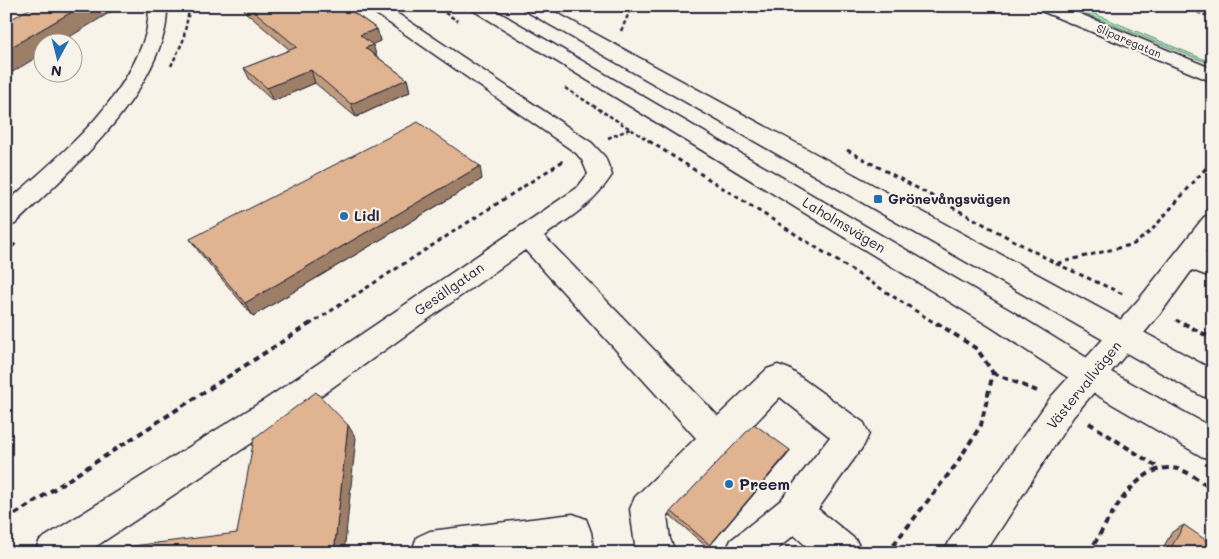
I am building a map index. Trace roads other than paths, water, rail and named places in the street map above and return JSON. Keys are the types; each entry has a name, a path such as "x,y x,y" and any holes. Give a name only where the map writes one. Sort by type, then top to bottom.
{"main road":[{"path":"6,218 62,166 94,132 123,94 136,75 155,33 159,6"},
{"name":"Gesällgatan","path":"53,553 278,409 586,194 600,175 593,157 584,148 374,6"},
{"name":"Laholmsvägen","path":"475,6 1001,318 1089,375 1213,445"},
{"path":"530,6 1213,386"},
{"name":"Sliparegatan","path":"1044,6 1213,76"},
{"name":"Västervallvägen","path":"963,553 1062,407 1150,306 1213,223"},
{"path":"527,235 718,439"},
{"path":"1188,256 1213,268"},
{"path":"657,553 652,547 648,509 778,378 852,434 794,512 744,553"},
{"path":"794,512 843,553"},
{"path":"430,553 430,550 573,532 575,553"}],"place":[{"name":"Grönevångsvägen","path":"878,199"},
{"name":"Lidl","path":"344,216"},
{"name":"Preem","path":"729,484"}]}
